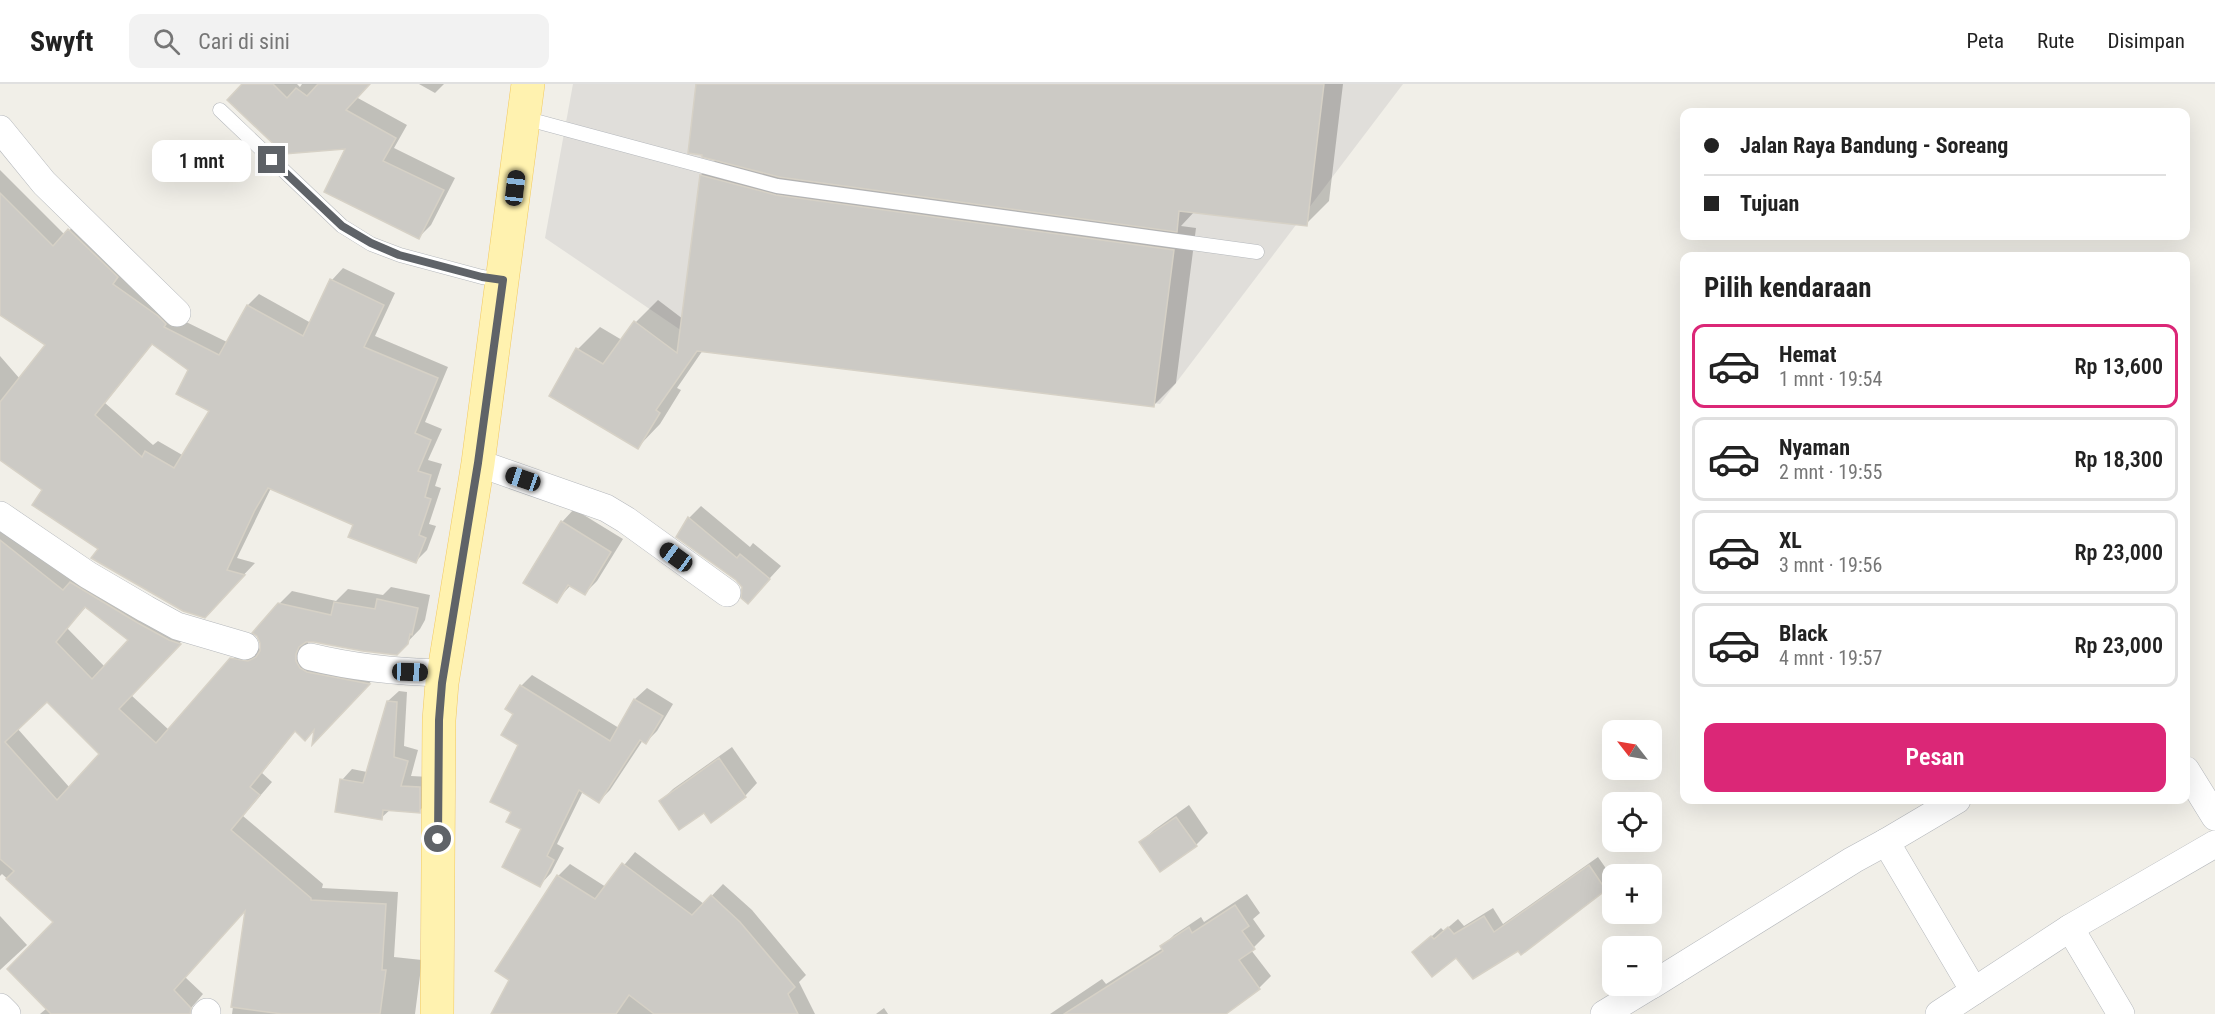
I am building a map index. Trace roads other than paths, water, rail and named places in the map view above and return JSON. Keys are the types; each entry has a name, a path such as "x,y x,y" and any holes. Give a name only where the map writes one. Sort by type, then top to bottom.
{"main road":[{"path":"437,1014 439,720 443,674 478,463 528,84"}],"street":[{"path":"0,129 44,183 177,314"},
{"path":"478,463 606,508 727,593"},
{"path":"0,514 88,575 177,626 245,646"},
{"path":"311,657 364,669 443,674"},
{"path":"2190,776 2215,817"},
{"path":"1662,978 1945,804"},
{"path":"1886,842 1974,991"},
{"path":"1939,1014 2070,928 2215,844"},
{"path":"2070,928 2121,1014"},
{"path":"1604,1014 1633,996"},
{"path":"0,1007 7,1014"}],"lane":[{"path":"220,110 342,226 371,243 399,255 482,277 503,280"},
{"path":"524,118 777,186 1257,252"}]}
